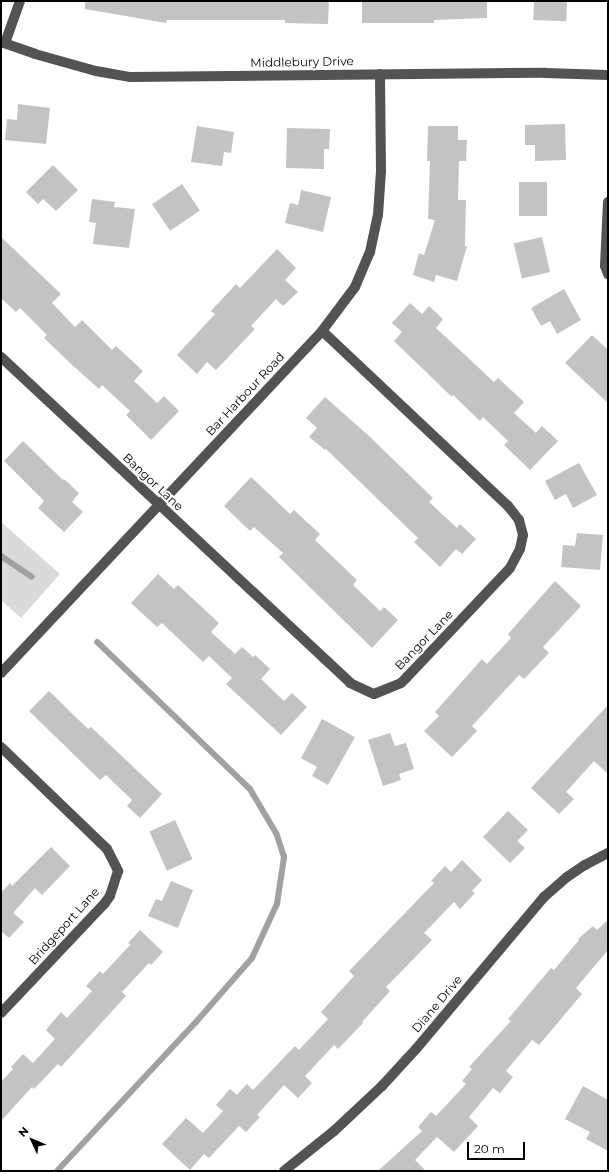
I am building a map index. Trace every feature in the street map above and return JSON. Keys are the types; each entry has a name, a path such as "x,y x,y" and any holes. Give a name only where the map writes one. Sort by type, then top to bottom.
{"street":[{"path":"3,42 20,1"},
{"name":"Middlebury Drive","path":"3,42 35,54 96,71 130,77 545,73 608,75"},
{"name":"Bar Harbour Road","path":"1,673 322,331 355,287 370,252 375,233 381,171 380,74"},
{"path":"608,202 605,266 608,274"},
{"name":"Bangor Lane","path":"1,357 350,683 374,694 401,683 505,574 515,561 524,535 519,520 508,506 322,331"},
{"name":"Bridgeport Lane","path":"1,747 107,849 118,871 110,896 105,903 1,1013"},
{"name":"Diane Drive","path":"284,1171 334,1131 382,1086 416,1049 544,897 567,877 585,865 608,853"}],"shaded area":[{"path":"1,522 60,574 21,618 1,600"}],"building":[{"path":"85,1 329,1 328,24 285,23 285,20 167,20 166,23 85,9"},
{"path":"362,1 487,1 487,18 434,20 434,23 362,23"},
{"path":"534,1 567,2 566,21 533,20"},
{"path":"18,104 50,108 46,144 5,140 7,119 17,120"},
{"path":"565,124 566,160 535,161 535,145 525,145 525,125"},
{"path":"197,126 234,132 231,153 224,152 222,166 191,162"},
{"path":"428,126 458,126 458,140 467,140 466,161 459,161 458,200 466,200 465,246 467,246 457,281 436,275 434,282 413,275 419,253 424,255 435,220 428,219 430,161 427,161"},
{"path":"287,128 330,129 329,149 324,149 324,169 286,168"},
{"path":"53,165 78,190 56,211 43,199 38,204 26,192"},
{"path":"519,182 547,182 547,216 519,216"},
{"path":"182,184 200,211 170,231 152,204"},
{"path":"301,190 331,197 323,232 285,223 290,203 298,205"},
{"path":"92,199 115,202 114,207 135,209 129,248 93,244 96,223 89,222"},
{"path":"1,237 61,294 52,303 75,327 82,320 112,350 116,346 143,371 134,381 157,403 164,396 179,411 151,440 126,415 130,411 102,385 99,389 70,363 44,338 47,335 20,308 16,312 1,298"},
{"path":"542,237 550,272 522,279 514,244"},
{"path":"277,249 296,268 285,280 298,292 283,306 276,299 251,326 255,329 216,370 207,362 197,374 177,355 215,314 211,311 236,284 240,288"},
{"path":"564,289 581,320 557,334 550,321 541,326 531,308"},
{"path":"410,303 422,314 429,306 443,319 436,328 494,382 498,378 524,402 514,413 536,433 542,426 558,441 530,470 504,445 508,441 483,417 480,421 453,395 452,397 394,341 402,332 392,323"},
{"path":"592,335 608,350 608,403 565,363"},
{"path":"325,397 369,436 433,498 429,502 457,528 460,524 476,539 462,554 456,549 440,567 414,542 418,538 326,449 325,450 309,437 317,428 306,418"},
{"path":"23,441 63,480 64,479 79,493 72,502 83,512 64,532 38,508 44,501 4,461"},
{"path":"579,463 597,495 573,508 566,494 555,500 545,481"},
{"path":"251,477 290,514 294,510 320,534 315,540 357,580 353,585 380,611 384,607 398,620 372,648 279,557 283,553 254,527 250,531 224,506"},
{"path":"577,533 603,535 600,570 561,567 563,545 575,546"},
{"path":"158,574 174,589 178,585 219,623 211,632 235,654 242,647 253,657 255,655 270,669 261,679 284,701 292,693 307,707 281,735 226,684 232,678 209,656 203,662 162,623 157,627 131,603"},
{"path":"555,581 581,606 543,647 549,653 524,679 519,675 472,726 477,731 452,757 424,731 439,716 435,712 482,659 487,664 511,638 508,634"},
{"path":"49,691 88,729 91,727 162,794 140,818 127,806 132,800 106,775 100,780 29,711"},
{"path":"608,705 608,774 594,761 566,792 574,799 559,814 531,788"},
{"path":"322,719 355,737 328,785 312,776 317,767 301,758"},
{"path":"390,733 395,746 406,743 414,769 399,774 401,780 383,786 368,740"},
{"path":"508,811 528,830 517,841 525,848 510,863 483,837"},
{"path":"175,820 192,859 167,871 149,831"},
{"path":"51,847 70,866 42,895 35,888 13,913 24,922 9,938 1,931 1,893 10,883 12,886"},
{"path":"462,860 482,880 472,891 475,893 460,909 454,902 424,933 432,940 386,987 390,991 362,1022 363,1023 338,1049 334,1045 305,1076 312,1083 298,1098 284,1085 257,1115 260,1117 246,1132 239,1126 209,1158 204,1154 190,1170 162,1144 186,1118 203,1133 223,1111 216,1105 230,1089 237,1095 247,1084 253,1090 295,1046 299,1050 328,1019 321,1012 354,976 349,971 434,883 431,881 445,866 451,872"},
{"path":"171,881 193,890 178,928 148,916 156,899 162,901"},
{"path":"608,920 608,950 576,988 582,994 539,1045 532,1040 506,1071 513,1077 500,1093 493,1088 469,1117 478,1126 454,1152 437,1137 415,1160 426,1171 378,1171 422,1131 418,1127 431,1112 436,1116 466,1084 462,1081 472,1069 469,1067 511,1021 508,1019 551,968 554,970 579,940 578,939 593,926 597,930"},
{"path":"140,930 163,952 151,965 149,963 122,992 126,996 61,1067 58,1064 34,1089 32,1087 1,1121 1,1082 13,1069 11,1067 23,1054 33,1063 55,1039 46,1030 61,1012 67,1018 92,991 86,986 100,971 103,974 130,945 128,943"},
{"path":"583,1086 608,1100 608,1151 586,1139 590,1132 565,1119"}],"waterway":[{"path":"1,556 32,577"},
{"path":"57,1171 196,1022 252,958 277,904 284,857 276,833 250,789 97,642"}]}
